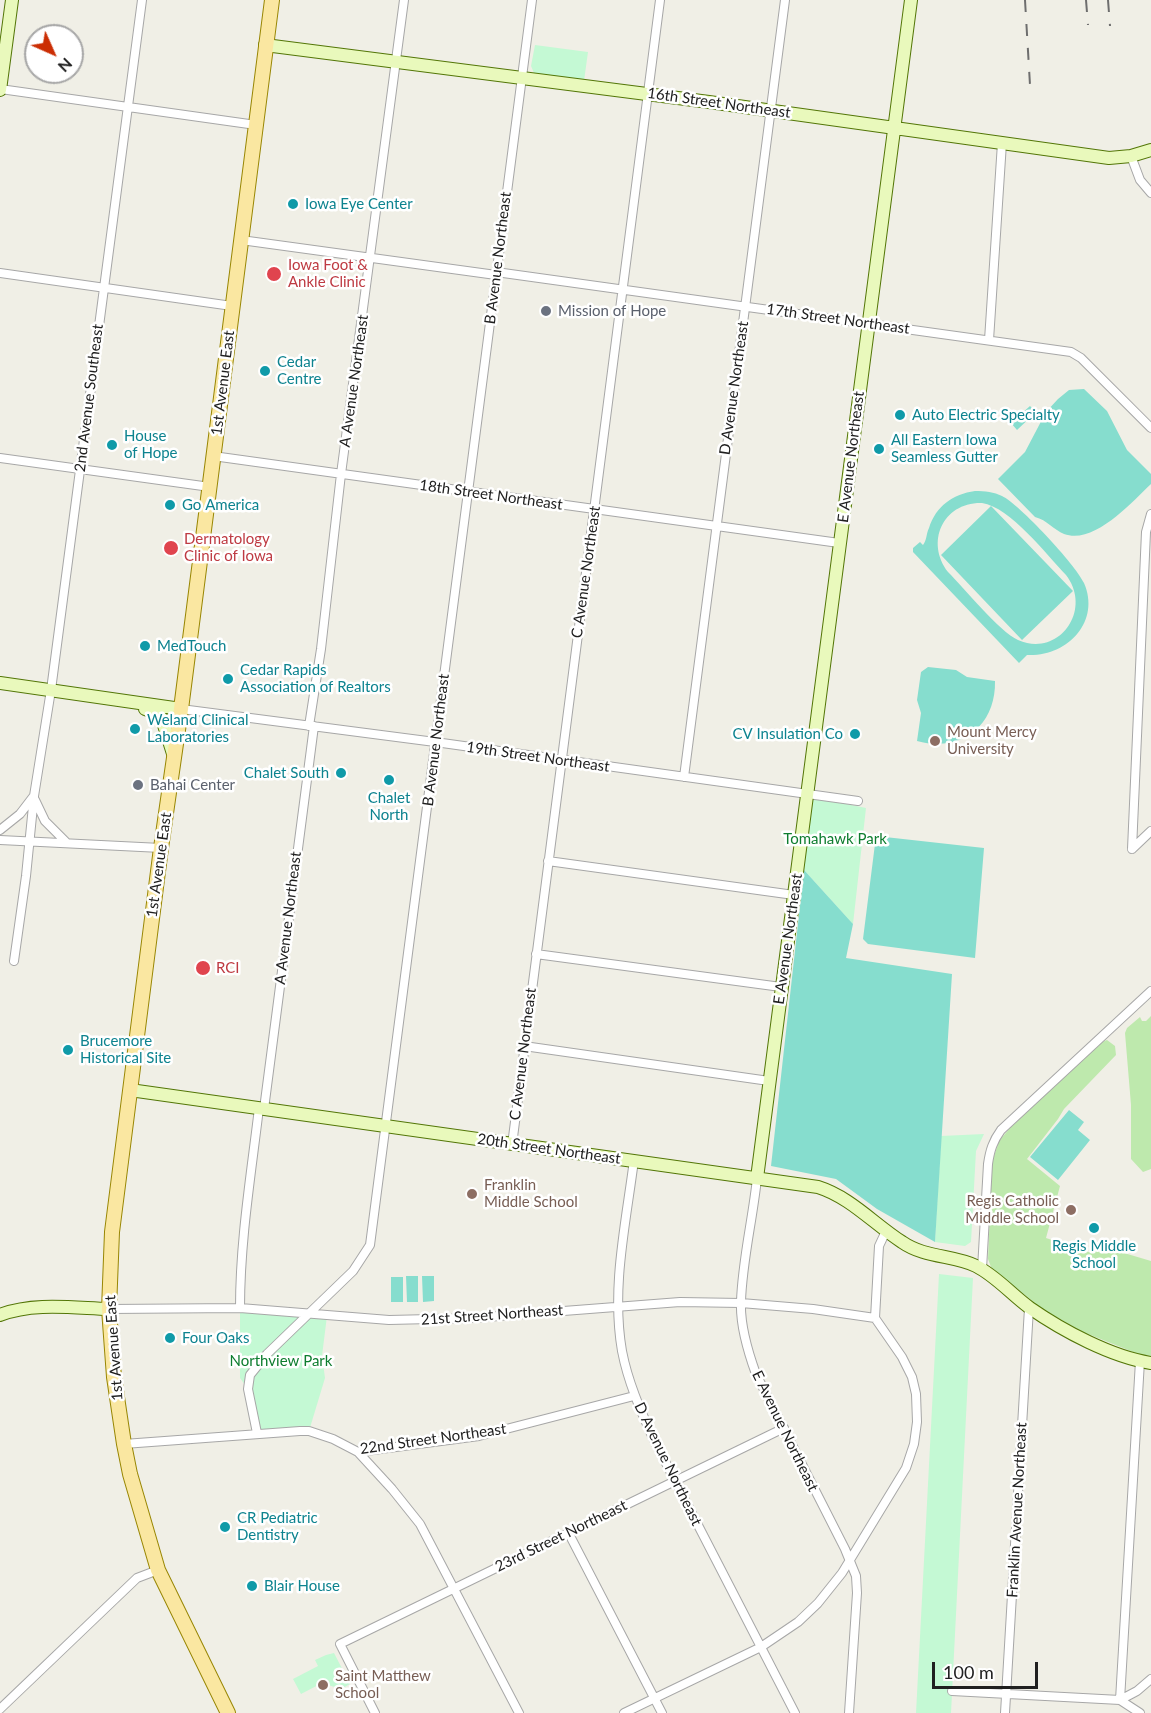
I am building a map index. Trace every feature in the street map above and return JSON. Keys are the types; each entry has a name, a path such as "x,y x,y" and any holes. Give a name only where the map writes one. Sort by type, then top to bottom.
{"main road":[{"name":"1st Avenue East","path":"228,1713 158,1570 130,1474 124,1444 114,1377 109,1309 112,1232 161,848 182,709 256,125 266,45 268,0"}],"street":[{"path":"12,0 0,89 256,125"},
{"name":"2nd Avenue Southeast","path":"14,961 34,796 51,690 142,0"},
{"name":"A Avenue Northeast","path":"240,1308 240,1262 244,1222 262,1109 312,726 341,474 404,0"},
{"name":"B Avenue Northeast","path":"257,1433 248,1389 250,1375 262,1360 353,1271 370,1245 532,0"},
{"name":"C Avenue Northeast","path":"512,1145 660,0"},
{"name":"D Avenue Northeast","path":"684,777 785,0"},
{"name":"E Avenue Northeast","path":"849,1713 857,1593 856,1576 749,1356 741,1303 911,0"},
{"name":"16th Street Northeast","path":"266,45 771,110 1109,158 1131,156 1151,150"},
{"path":"989,340 1002,143"},
{"path":"1131,156 1140,180 1151,193"},
{"name":"17th Street Northeast","path":"241,240 622,289 1071,352 1081,358 1151,428"},
{"path":"0,273 232,306"},
{"name":"18th Street Northeast","path":"213,456 840,543"},
{"path":"0,458 210,487"},
{"path":"1151,514 1146,532 1132,849 1151,831"},
{"path":"0,683 182,709"},
{"path":"121,700 160,716 175,760"},
{"name":"19th Street Northeast","path":"182,709 858,801"},
{"path":"0,831 20,814 34,796 45,821 66,843"},
{"path":"0,840 161,848"},
{"path":"548,861 794,895"},
{"path":"536,954 781,987"},
{"path":"1120,1700 1145,1362 1096,1345 1029,1308 982,1269 988,1164 994,1140 1001,1130 1151,991"},
{"path":"524,1046 769,1080"},
{"name":"20th Street Northeast","path":"130,1089 812,1186 844,1199 904,1244 919,1251 966,1262 982,1269"},
{"name":"D Avenue Northeast","path":"634,1160 619,1276 618,1306 622,1351 634,1396 675,1481 795,1713"},
{"path":"624,1713 761,1647 780,1635 813,1607 836,1581 906,1468 914,1444 917,1422 916,1394 912,1377 902,1357 875,1318 879,1246 886,1231"},
{"name":"21st Street Northeast","path":"109,1309 240,1308 401,1320 473,1318 680,1302 741,1303 875,1318"},
{"path":"0,1315 19,1309 36,1308 109,1309"},
{"name":"Franklin Avenue Northeast","path":"1005,1713 1029,1308"},
{"name":"22nd Street Northeast","path":"124,1444 309,1431 333,1439 358,1452 479,1436 634,1396"},
{"name":"23rd Street Northeast","path":"375,1713 339,1644 784,1428"},
{"path":"358,1452 420,1524 519,1713"},
{"path":"568,1532 662,1713"},
{"path":"0,1708 137,1578 158,1570"},
{"path":"1120,1700 1151,1679"},
{"path":"952,1691 1120,1700 1140,1713"}],"green space":[{"path":"535,45 588,52 584,81 534,73 531,66"},
{"name":"Tomahawk Park","path":"812,797 866,808 853,924 804,870"},
{"path":"1151,1016 1151,1169 1143,1172 1131,1159 1131,1105 1125,1033 1127,1028 1140,1017 1142,1021 1146,1021"},
{"path":"1107,1040 1115,1046 1116,1055 1064,1109 1027,1159 1060,1186 1046,1238 1092,1253 1097,1245 1151,1261 1151,1356 1138,1354 1083,1332 1042,1309 991,1267 988,1259 992,1162 999,1141 1010,1128 1102,1042"},
{"path":"984,1134 976,1151 971,1242 965,1246 935,1242 941,1136"},
{"path":"939,1274 973,1278 951,1713 916,1713"},
{"name":"Northview Park","path":"240,1308 327,1316 322,1356 325,1378 309,1431 257,1433 248,1389 240,1378"},
{"path":"334,1653 350,1684 341,1689 328,1685 326,1681 301,1694 293,1679 318,1666 315,1660"}],"shaded area":[{"path":"1084,389 1107,411 1127,450 1151,474 1151,484 1111,520 1087,534 1076,536 1064,534 1035,517 998,479 1025,452 1046,412 1058,399 1069,390"},
{"path":"1030,406 1036,412 1017,430 1011,423"},
{"path":"975,491 993,493 1010,501 1046,536 1079,574 1088,597 1088,611 1077,634 1067,643 1042,654 1027,655 1019,663 913,552 913,548 920,542 923,545 932,520 941,507 953,498","holes":["982,503 993,506 1027,533 1066,575 1073,589 1076,602 1068,627 1058,637 1047,642 1033,644 1010,635 948,572 941,560 938,537 948,516 968,504"]},
{"path":"991,506 1073,591 1022,640 941,555"},
{"path":"928,667 956,670 967,677 995,681 994,697 982,723 961,739 933,744 917,741 921,713 917,700 921,672"},
{"path":"876,836 984,848 975,958 868,944 863,939"},
{"path":"804,870 853,924 846,958 952,974 935,1242 877,1209 836,1179 771,1166"},
{"path":"1069,1110 1084,1122 1078,1130 1090,1140 1058,1180 1030,1157"},
{"path":"406,1276 418,1276 418,1302 407,1302"},
{"path":"422,1276 434,1276 434,1301 423,1302"},
{"path":"391,1277 403,1277 403,1302 391,1302"}],"railway":[{"path":"1025,0 1030,85"},
{"path":"1086,0 1088,25"},
{"path":"1108,0 1110,26"}],"place":[{"name":"Iowa Eye Center","path":"293,204"},
{"name":"Iowa Foot & Ankle Clinic","path":"274,274"},
{"name":"Mission of Hope","path":"546,311"},
{"name":"Cedar Centre","path":"265,371"},
{"name":"Auto Electric Specialty","path":"900,415"},
{"name":"House of Hope","path":"112,445"},
{"name":"All Eastern Iowa Seamless Gutter","path":"879,449"},
{"name":"Go America","path":"170,505"},
{"name":"Dermatology Clinic of Iowa","path":"171,548"},
{"name":"MedTouch","path":"145,646"},
{"name":"Cedar Rapids Association of Realtors","path":"228,679"},
{"name":"Weland Clinical Laboratories","path":"135,729"},
{"name":"CV Insulation Co","path":"855,734"},
{"name":"Mount Mercy University","path":"935,741"},
{"name":"Chalet South","path":"341,773"},
{"name":"Chalet North","path":"389,780"},
{"name":"Bahai Center","path":"138,785"},
{"name":"RCI","path":"203,968"},
{"name":"Brucemore Historical Site","path":"68,1050"},
{"name":"Franklin Middle School","path":"472,1194"},
{"name":"Regis Catholic Middle School","path":"1071,1210"},
{"name":"Regis Middle School","path":"1094,1228"},
{"name":"Four Oaks","path":"170,1338"},
{"name":"CR Pediatric Dentistry","path":"225,1527"},
{"name":"Blair House","path":"252,1586"},
{"name":"Saint Matthew School","path":"323,1685"}]}
